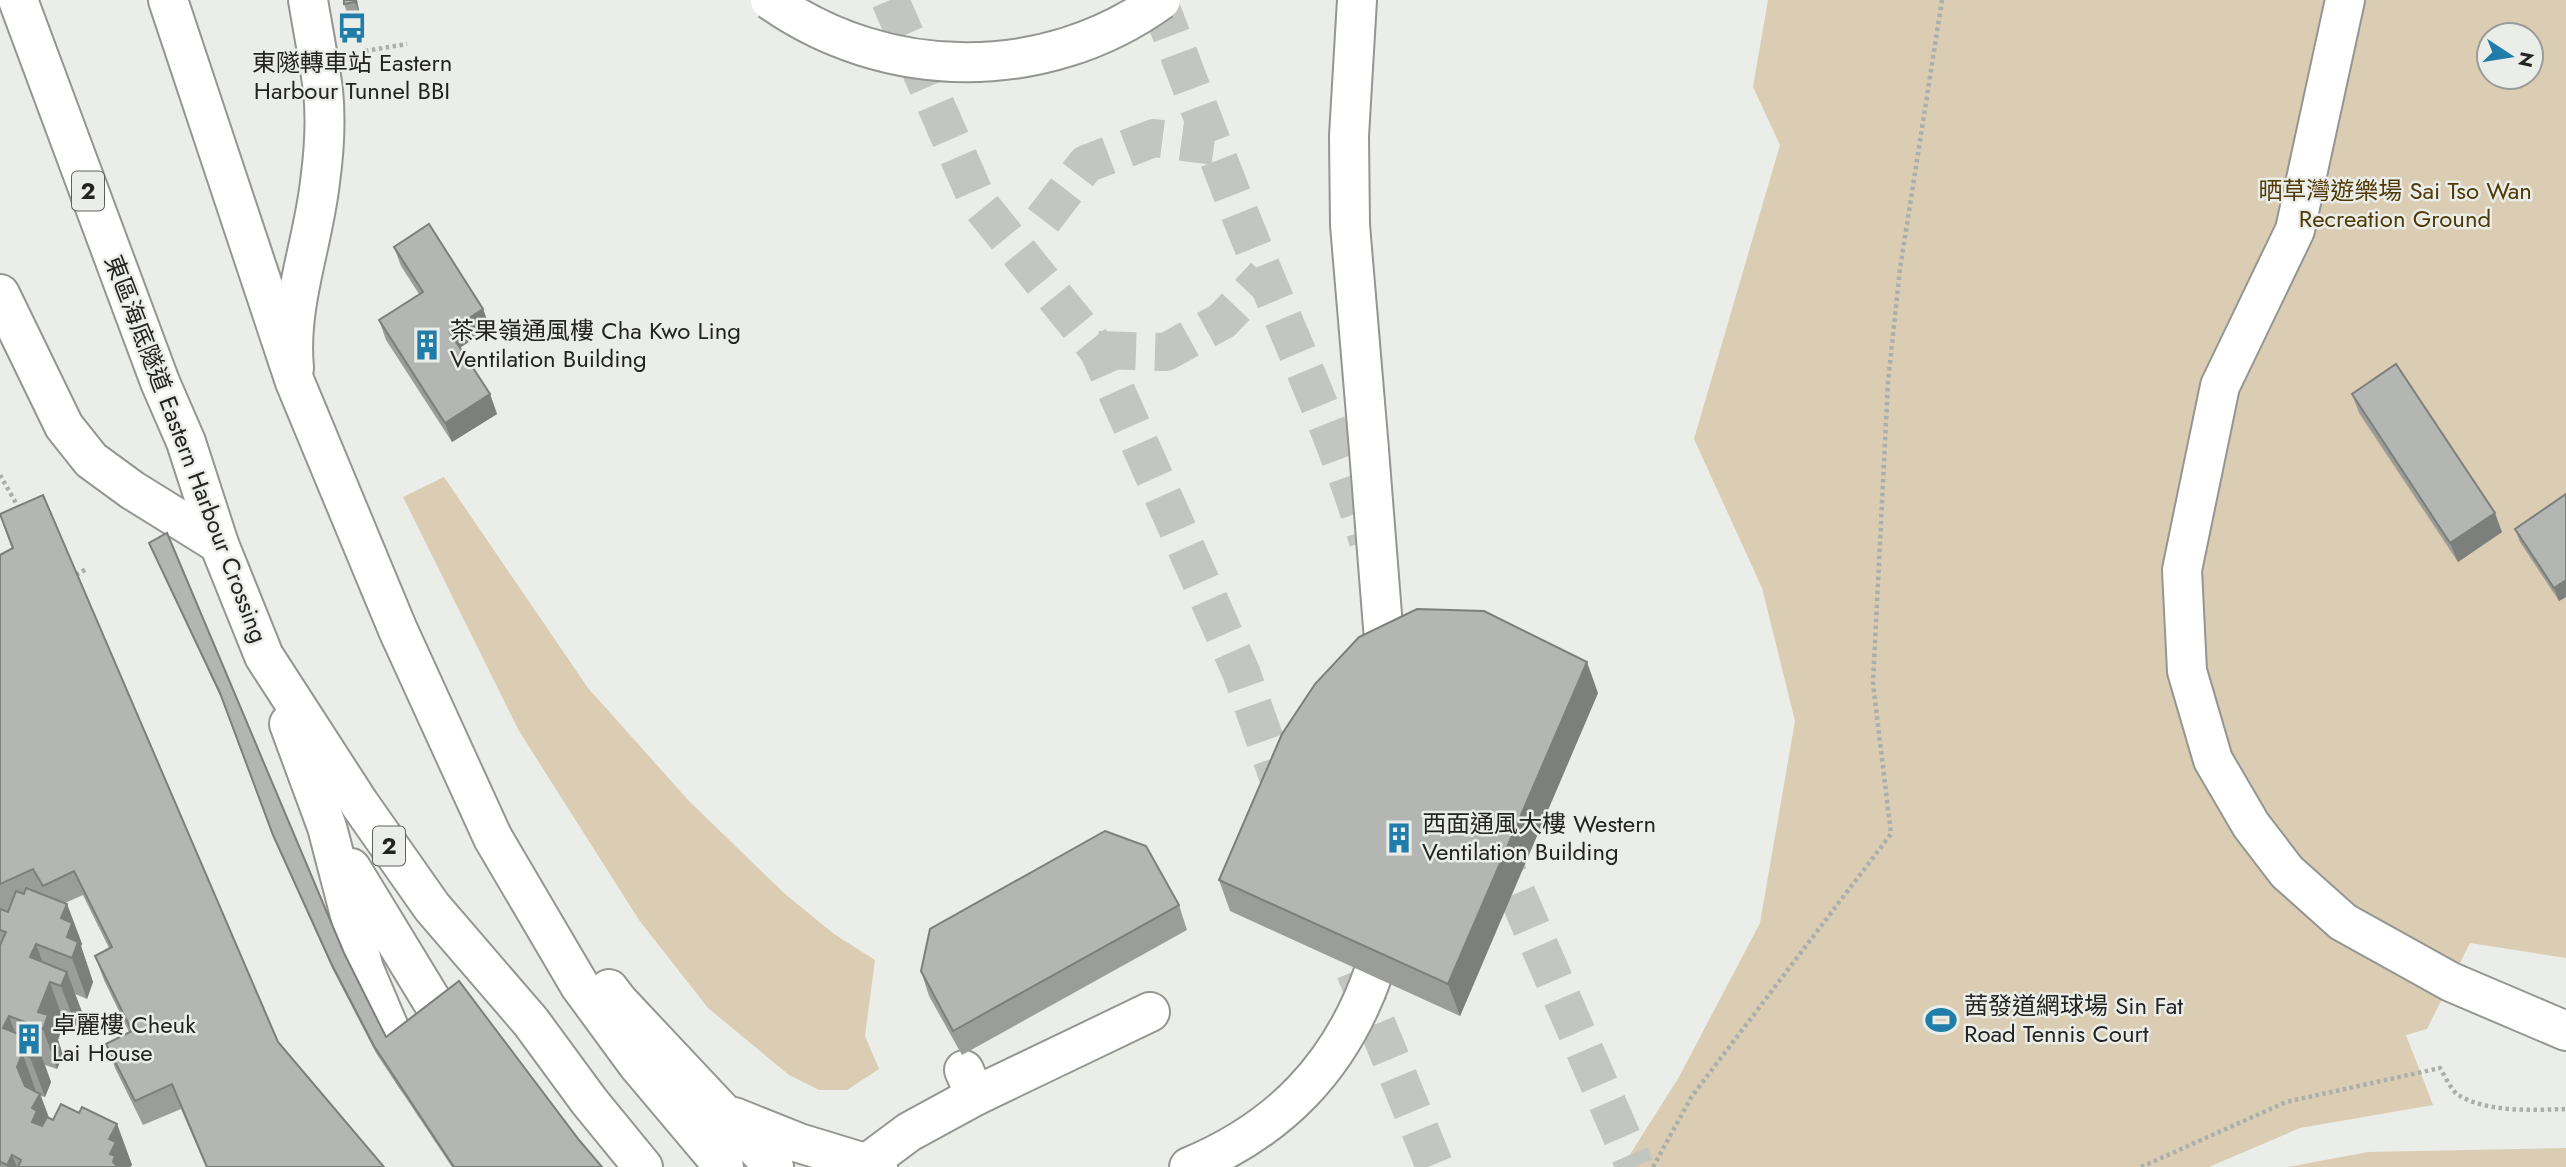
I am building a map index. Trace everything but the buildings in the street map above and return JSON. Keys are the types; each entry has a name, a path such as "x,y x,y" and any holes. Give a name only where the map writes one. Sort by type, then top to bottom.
{"main road":[{"name":"東區海底隧道 Eastern Harbour Crossing","path":"18,0 160,382 186,442 219,544 264,656 359,803 432,907 531,1022 589,1101 643,1167"},
{"path":"168,0 295,382 448,744 493,838 580,986 638,1065 724,1167"},
{"path":"184,0 194,75"},
{"path":"295,382 291,341 294,313 312,232 323,141 323,93 308,0"},
{"path":"770,0 812,27 853,44 898,56 947,64 1020,59 1061,50 1103,33 1146,11 1161,0"},
{"path":"1357,0 1349,136 1350,225 1389,707"},
{"path":"2345,0 2295,230 2220,386 2182,570 2187,671 2213,760 2251,825 2287,872 2343,922 2451,982 2566,1031"},
{"path":"0,294 64,426 91,460 132,490 219,544"},
{"path":"264,656 327,827 364,969 395,1042 438,1109"},
{"path":"448,744 581,950 619,1002 774,1167"},
{"path":"327,827 438,1011"},
{"path":"1189,1167 1216,1156 1247,1138 1273,1120 1296,1099 1318,1074 1350,1029 1378,960"},
{"path":"725,1114 799,1143 872,1166 969,1083 1150,1012"}],"path":[{"path":"1653,1167 1692,1096 1891,834 1873,683 1888,382 1900,269 1942,0"},
{"path":"365,51 407,44"},
{"path":"0,475 25,518"},
{"path":"76,575 88,568"},
{"path":"2141,1167 2287,1102 2440,1068 2456,1094 2489,1106 2529,1110 2566,1109"}],"green space":[{"name":"晒草灣遊樂場 Sai Tso Wan Recreation Ground","path":"1768,0 2566,0 2566,958 2470,943 2427,1029 2406,1035 2433,1105 2300,1128 2209,1167 1622,1167 1679,1077 1760,923 1795,721 1762,588 1694,439 1780,145 1753,87"},
{"path":"444,477 588,688 689,801 785,894 834,934 875,960 865,1036 879,1069 847,1090 819,1090 789,1075 708,1008 639,920 519,731 403,497"},
{"path":"2566,1148 2566,1167 2288,1167 2368,1152"}],"tunnel":[{"path":"890,0 978,202 1098,350 1241,672 1289,808"},
{"path":"1158,0 1238,209 1333,441 1368,541"},
{"path":"1043,220 1086,164 1154,138 1214,146"},
{"path":"1098,350 1166,352 1222,321 1265,276"},
{"path":"1494,841 1635,1167"},
{"path":"1355,971 1435,1167"}],"place":[{"name":"東隧轉車站 Eastern Harbour Tunnel BBI","path":"352,28"},
{"name":"茶果嶺通風樓 Cha Kwo Ling Ventilation Building","path":"427,345"},
{"name":"西面通風大樓 Western Ventilation Building","path":"1399,838"},
{"name":"茜發道網球場 Sin Fat Road Tennis Court","path":"1941,1020"},
{"name":"卓麗樓 Cheuk Lai House","path":"29,1039"}]}
